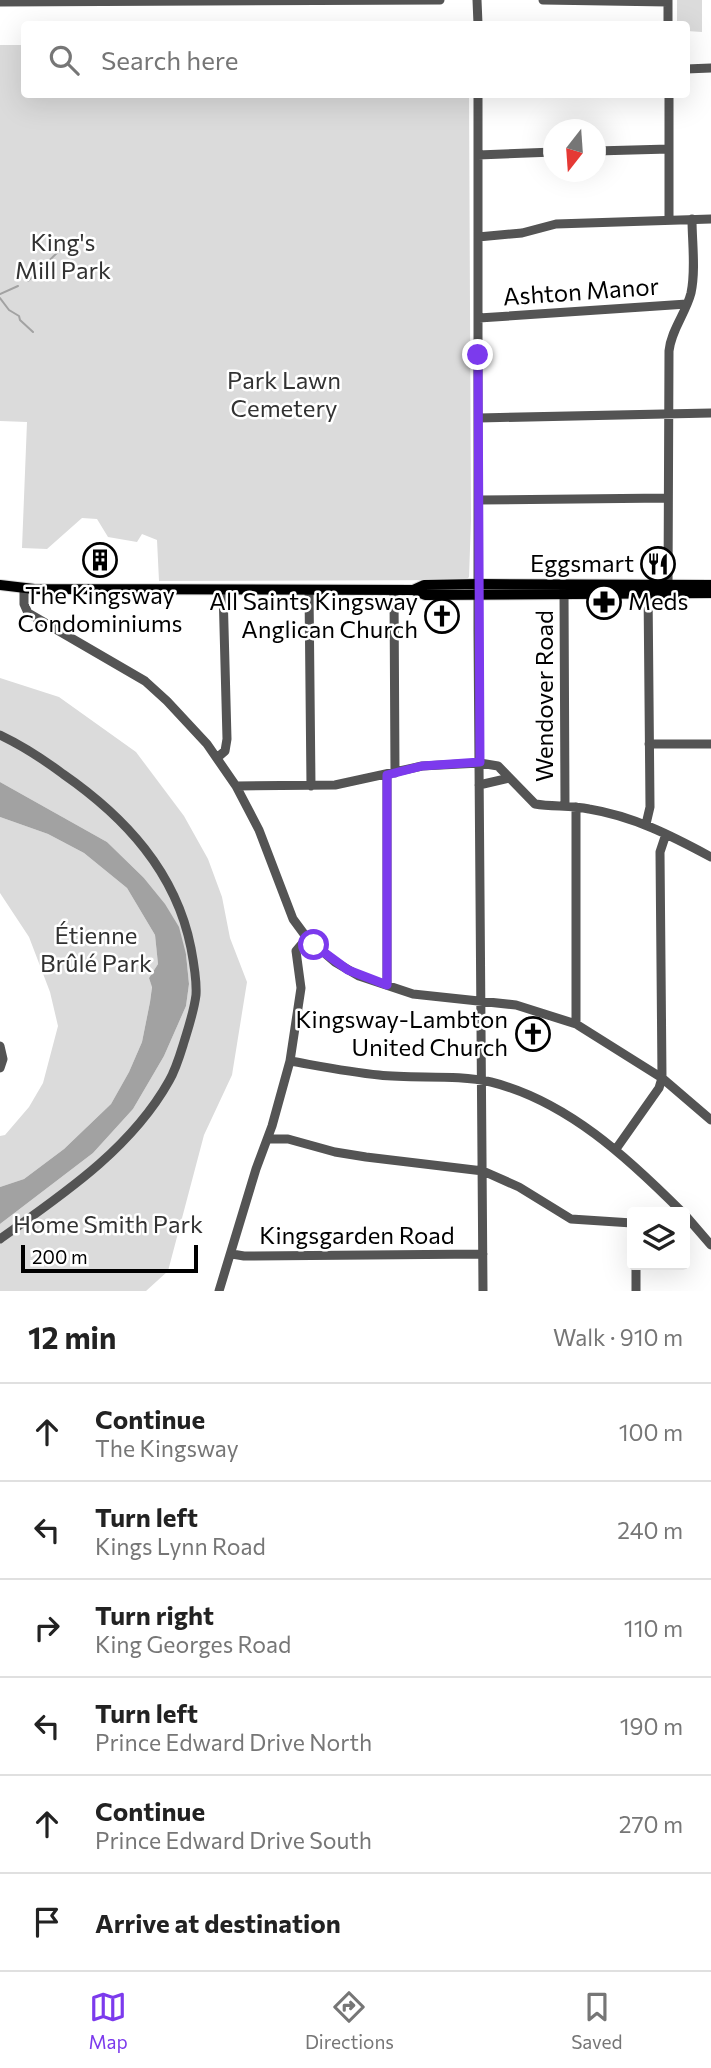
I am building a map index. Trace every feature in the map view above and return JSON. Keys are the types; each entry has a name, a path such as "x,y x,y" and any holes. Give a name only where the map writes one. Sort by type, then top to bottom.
{"main road":[{"path":"0,586 24,589 413,590 425,595 478,589 668,589 711,585"},
{"path":"668,589 711,593"}],"street":[{"path":"0,2 440,0"},
{"path":"477,0 478,21"},
{"path":"543,0 668,1 668,21"},
{"path":"690,69 711,68"},
{"path":"478,98 478,589 484,1291"},
{"path":"668,98 669,220"},
{"path":"606,151 669,149"},
{"path":"478,155 543,152"},
{"path":"668,589 667,416 670,344 692,288 692,219"},
{"path":"478,237 522,233 556,224 711,219"},
{"name":"Ashton Manor","path":"479,318 687,304"},
{"path":"479,418 711,413"},
{"path":"479,500 667,498"},
{"path":"24,589 24,604 28,613 145,681 218,757 236,786 265,845 293,919 307,938 324,954 348,970 420,995 526,1007 576,1024 663,1078 711,1120"},
{"name":"Wendover Road","path":"564,589 565,806"},
{"path":"646,824 650,807 648,589"},
{"path":"218,757 224,753 227,739 223,590"},
{"path":"309,590 311,786"},
{"path":"387,985 394,590"},
{"path":"0,735 32,752 80,785 121,821 147,849 168,882 182,912 196,985 194,1007 177,1064 170,1080 146,1116 117,1148 88,1173 0,1239"},
{"path":"649,744 711,744"},
{"path":"236,786 344,783 422,766 480,762 498,766 535,804 576,807 613,814 646,824 711,857"},
{"path":"480,785 510,778"},
{"path":"247,807 250,795 260,786"},
{"name":"Wendover Road","path":"576,807 576,1024"},
{"path":"616,1149 659,1088 663,1078 660,852 666,834"},
{"path":"219,1291 290,1061 301,988 296,951 307,938"},
{"path":"0,1046 3,1059 0,1068"},
{"path":"290,1061 379,1075 483,1081 508,1087 567,1116 616,1149 676,1207"},
{"path":"272,1126 288,1139"},
{"path":"268,1139 288,1139 366,1157 483,1171 519,1187 571,1219 627,1223"},
{"path":"690,1222 711,1245"},
{"name":"Kingsgarden Road","path":"232,1254 483,1254"},
{"path":"636,1270 636,1291"}],"green space":[{"path":"677,0 702,0 702,32 690,31 690,21 677,21"},
{"name":"Park Lawn Cemetery","path":"0,45 21,45 21,98 469,98 471,520 469,577 466,580 159,581 157,540 142,534 137,542 108,537 97,519 82,518 47,549 22,548 27,422 0,421"},
{"name":"Home Smith Park","path":"0,678 59,697 136,752 184,816 208,859 222,897 230,938 247,982 232,1075 204,1135 168,1271 146,1291 0,1291 0,1224 93,1153 133,1109 164,1056 186,1006 189,984 186,954 143,877 107,842 0,782"},
{"name":"Étienne Brûlé Park","path":"0,817 48,834 84,853 127,888 155,935 158,964 149,978 152,986 142,1042 111,1104 64,1149 24,1179 0,1187 0,1136 5,1135 29,1107 43,1083 58,1026 50,992 29,937 0,893"}],"shaded area":[{"path":"0,782 107,842 143,877 179,927 186,954 189,984 186,1006 164,1056 133,1109 93,1153 0,1224 0,1187 24,1179 64,1149 111,1104 142,1042 152,987 149,978 158,964 155,935 127,888 84,853 48,834 0,817"}],"waterway":[{"path":"28,281 77,237"},
{"path":"0,294 18,286"},
{"path":"0,298 33,332"}],"place":[{"name":"The Kingsway Condominiums","path":"100,560"},
{"name":"Eggsmart","path":"658,564"},
{"name":"Meds","path":"604,602"},
{"name":"All Saints Kingsway Anglican Church","path":"442,616"},
{"name":"Kingsway-Lambton United Church","path":"533,1034"}],"route":[{"path":"314,945 348,970 387,985 387,775 422,766 480,762 478,355"}],"park label":[{"name":"King's Mill Park","path":"63,257"}]}
